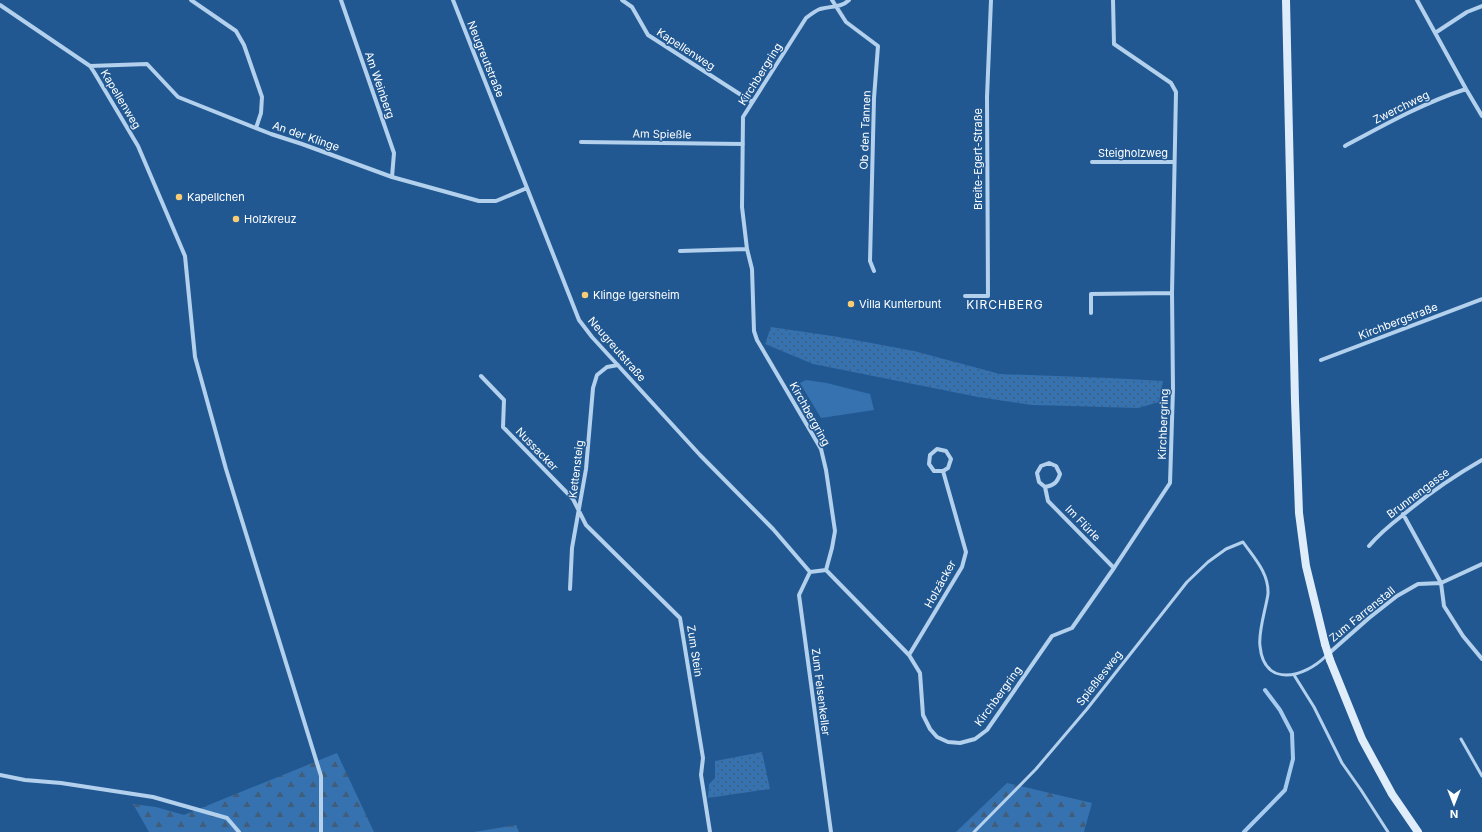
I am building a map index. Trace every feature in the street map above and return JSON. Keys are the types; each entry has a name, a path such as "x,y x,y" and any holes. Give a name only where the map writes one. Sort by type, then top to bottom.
{"main road":[{"path":"1286,0 1299,513 1306,566 1328,658 1362,739 1392,794 1418,832"}],"street":[{"path":"191,0 236,31 244,45 262,97 261,113 256,128"},
{"name":"Am Weinberg","path":"341,0 394,153 392,177"},
{"name":"Neugreutstraße","path":"453,0 579,320 592,337 700,455 773,529 810,572"},
{"name":"Kapellenweg","path":"622,0 632,7 648,35 752,102"},
{"path":"832,0 836,6"},
{"name":"Kirchbergring","path":"849,0 846,3 820,9 806,18 743,117 742,207 746,249 752,269 753,320 757,340 821,449 826,470 835,531 826,570 909,655 920,673 923,715 930,729 938,737 948,742 960,743 975,739 987,730 1052,636 1072,628 1170,483 1173,389 1173,162 1176,92 1171,84 1114,44 1113,0"},
{"name":"Breite-Egert-Straße","path":"966,296 988,296 987,97 991,0"},
{"path":"1417,0 1434,33 1482,116"},
{"name":"Kapellenweg","path":"0,5 90,66 138,146 186,256 195,357 228,477 321,776 321,832"},
{"name":"Ob den Tannen","path":"836,6 846,22 878,46 874,98 870,261 874,271"},
{"path":"1434,33 1467,12 1482,6"},
{"name":"An der Klinge","path":"90,66 147,64 178,97 256,128 392,177 479,202 496,201 527,188"},
{"name":"Zwerchweg","path":"1345,146 1396,118 1444,96 1466,89"},
{"name":"Am Spießle","path":"581,142 743,144"},
{"name":"Steigholzweg","path":"1092,162 1173,162"},
{"path":"680,251 746,249"},
{"path":"1091,313 1091,294 1172,293"},
{"name":"Kirchbergstraße","path":"1321,360 1482,299"},
{"name":"Kettensteig","path":"570,589 572,548 586,468 593,388 597,375 607,367 618,365"},
{"name":"Nussacker","path":"481,376 504,400 503,427 573,499 579,512"},
{"path":"937,449 946,451 951,459 948,468 943,472 934,471 929,464 930,455 937,449"},
{"name":"Brunnengasse","path":"1369,546 1379,534 1427,495 1457,474 1482,460"},
{"name":"Im Flürle","path":"1045,487 1051,486 1057,482 1060,474 1056,466 1049,463 1041,466 1037,473 1039,482 1045,487 1048,500 1114,568"},
{"name":"Holzäcker","path":"909,655 962,567 966,552 943,472"},
{"name":"Zum Stein","path":"579,512 586,525 680,618 703,758 701,775 710,832"},
{"path":"1403,514 1441,583 1444,606 1463,636 1482,659"},
{"path":"1441,583 1482,564"},
{"path":"810,572 826,570"},
{"name":"Zum Felsenkeller","path":"810,572 799,595 831,832"},
{"name":"Zum Farrenstall","path":"1328,658 1369,618 1397,596 1418,584 1441,583"},
{"path":"0,775 25,780 153,797 227,818 239,832"}],"lane":[{"name":"Spießlesweg","path":"974,832 1036,769 1087,709 1187,582 1208,562 1226,549 1243,542 1261,567 1268,586 1259,644 1263,663 1279,674 1287,676 1294,675"},
{"name":"Zum Farrenstall","path":"1294,675 1328,658"},
{"path":"1294,675 1314,707 1342,763 1388,832"},
{"path":"1461,739 1482,776"}],"green space":[{"path":"771,327 839,337 914,351 1000,374 1163,381 1159,402 1138,408 1032,405 978,397 813,364 765,344"},
{"path":"806,380 827,383 870,394 874,410 821,418 800,383"},
{"path":"762,752 770,789 708,798 709,784 715,778 715,761"},
{"path":"337,753 374,832 149,832 133,804 156,807 184,815"},
{"path":"1007,783 1092,803 1084,832 956,832"},
{"path":"516,825 519,832 474,832"}],"waterway":[{"path":"1244,832 1285,790 1293,759 1292,733 1280,710 1265,690"}],"place":[{"name":"Kapellchen","path":"179,197"},
{"name":"Holzkreuz","path":"236,219"},
{"name":"Klinge Igersheim","path":"585,295"},
{"name":"Villa Kunterbunt","path":"851,304"}],"district":[{"name":"KIRCHBERG","path":"1005,305"}]}
